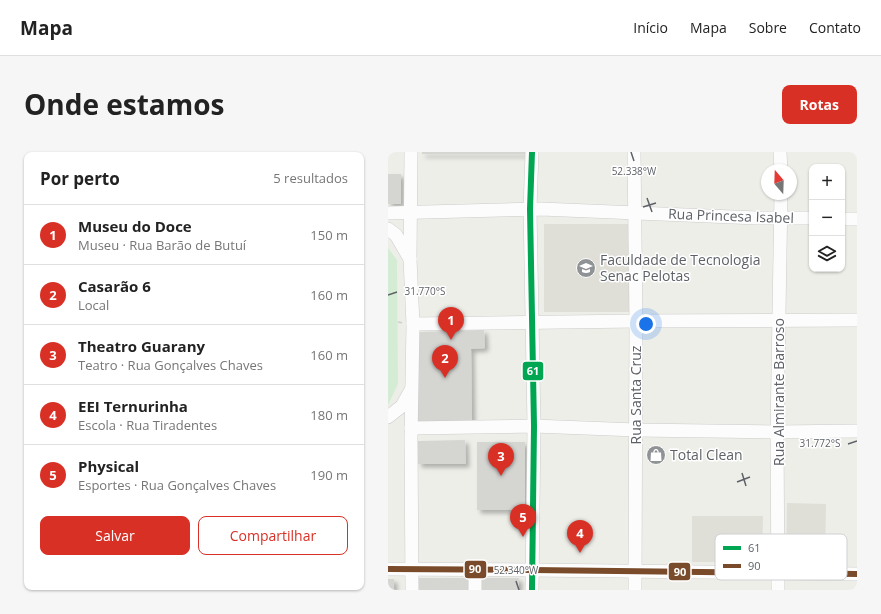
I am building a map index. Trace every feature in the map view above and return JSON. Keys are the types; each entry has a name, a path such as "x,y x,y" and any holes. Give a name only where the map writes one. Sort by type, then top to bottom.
{"street":[{"path":"411,152 410,259 413,324 411,428 412,590"},
{"path":"532,152 530,208 534,426 532,590"},
{"name":"Rua Santa Cruz","path":"634,152 636,321 635,590"},
{"path":"780,152 780,164"},
{"name":"Rua Almirante Barroso","path":"778,534 777,432 781,200"},
{"name":"Rua Princesa Isabel","path":"388,213 530,208 635,213 809,218"},
{"path":"845,219 857,219"},
{"path":"388,229 396,235 410,259"},
{"path":"413,324 857,320"},
{"path":"388,417 402,406 412,388"},
{"path":"411,428 534,426 636,430 777,432 857,431"},
{"path":"388,569 715,572"},
{"path":"475,570 475,590"},
{"path":"847,574 857,574"},
{"name":"Rua Almirante Barroso","path":"778,590 779,580"}],"shaded area":[{"name":"Faculdade de Tecnologia Senac Pelotas","path":"544,224 629,224 629,312 544,312"},
{"path":"787,503 826,504 825,534 786,534"},
{"path":"692,516 763,516 763,534 715,534 715,562 692,562"}],"green space":[{"path":"388,248 397,260 398,384 388,405"}],"building":[{"path":"422,152 529,152 529,154 422,154"},
{"path":"388,174 401,174 401,204 388,204"},
{"path":"484,330 485,348 471,349 472,421 418,421 417,332"},
{"path":"465,440 466,464 418,464 418,441"},
{"path":"477,442 525,442 525,510 477,510"},
{"path":"417,578 519,578 519,590 417,590"},
{"path":"388,579 394,579 394,590 388,590"}],"transit line":[{"name":"61","path":"532,152 530,209 534,426 532,590"},
{"name":"90","path":"388,569 715,572"},
{"name":"90","path":"847,574 857,574"}],"place":[{"name":"Faculdade de Tecnologia Senac Pelotas","path":"586,268"},
{"name":"Museu do Doce","path":"451,340"},
{"name":"Casarão 6","path":"445,378"},
{"name":"Total Clean","path":"656,455"},
{"name":"Theatro Guarany","path":"501,476"},
{"name":"Physical","path":"523,537"},
{"name":"EEI Ternurinha","path":"580,553"}]}
